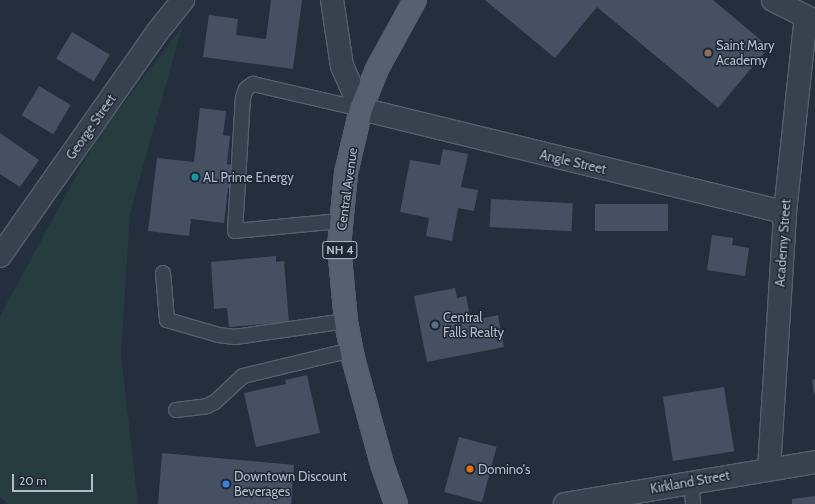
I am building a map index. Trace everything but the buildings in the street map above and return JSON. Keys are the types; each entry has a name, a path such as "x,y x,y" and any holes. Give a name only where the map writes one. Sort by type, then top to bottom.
{"main road":[{"name":"Central Avenue","path":"396,504 364,404 351,350 346,321 339,247 346,173 361,109 377,69 415,0"}],"street":[{"name":"George Street","path":"0,256 154,37 184,0"},
{"path":"332,0 342,66 361,109"},
{"path":"773,0 811,19"},
{"name":"Academy Street","path":"770,469 785,212 811,19"},
{"name":"Angle Street","path":"361,109 785,212"},
{"name":"Kirkland Street","path":"564,504 691,481 815,462"}],"lane":[{"path":"341,221 235,231 244,98 246,89 253,84 361,109"},
{"path":"164,273 167,320 219,336 235,336 346,321"},
{"path":"176,410 207,406 215,402 244,376 351,350"},
{"path":"691,481 693,504"}],"green space":[{"path":"182,27 130,213 121,354 138,504 8,504 0,497 0,316 97,138"}],"place":[{"name":"Saint Mary Academy","path":"708,53"},
{"name":"AL Prime Energy","path":"195,177"},
{"name":"Central Falls Realty","path":"435,325"},
{"name":"Domino's","path":"470,469"},
{"name":"Downtown Discount Beverages","path":"226,484"}]}
